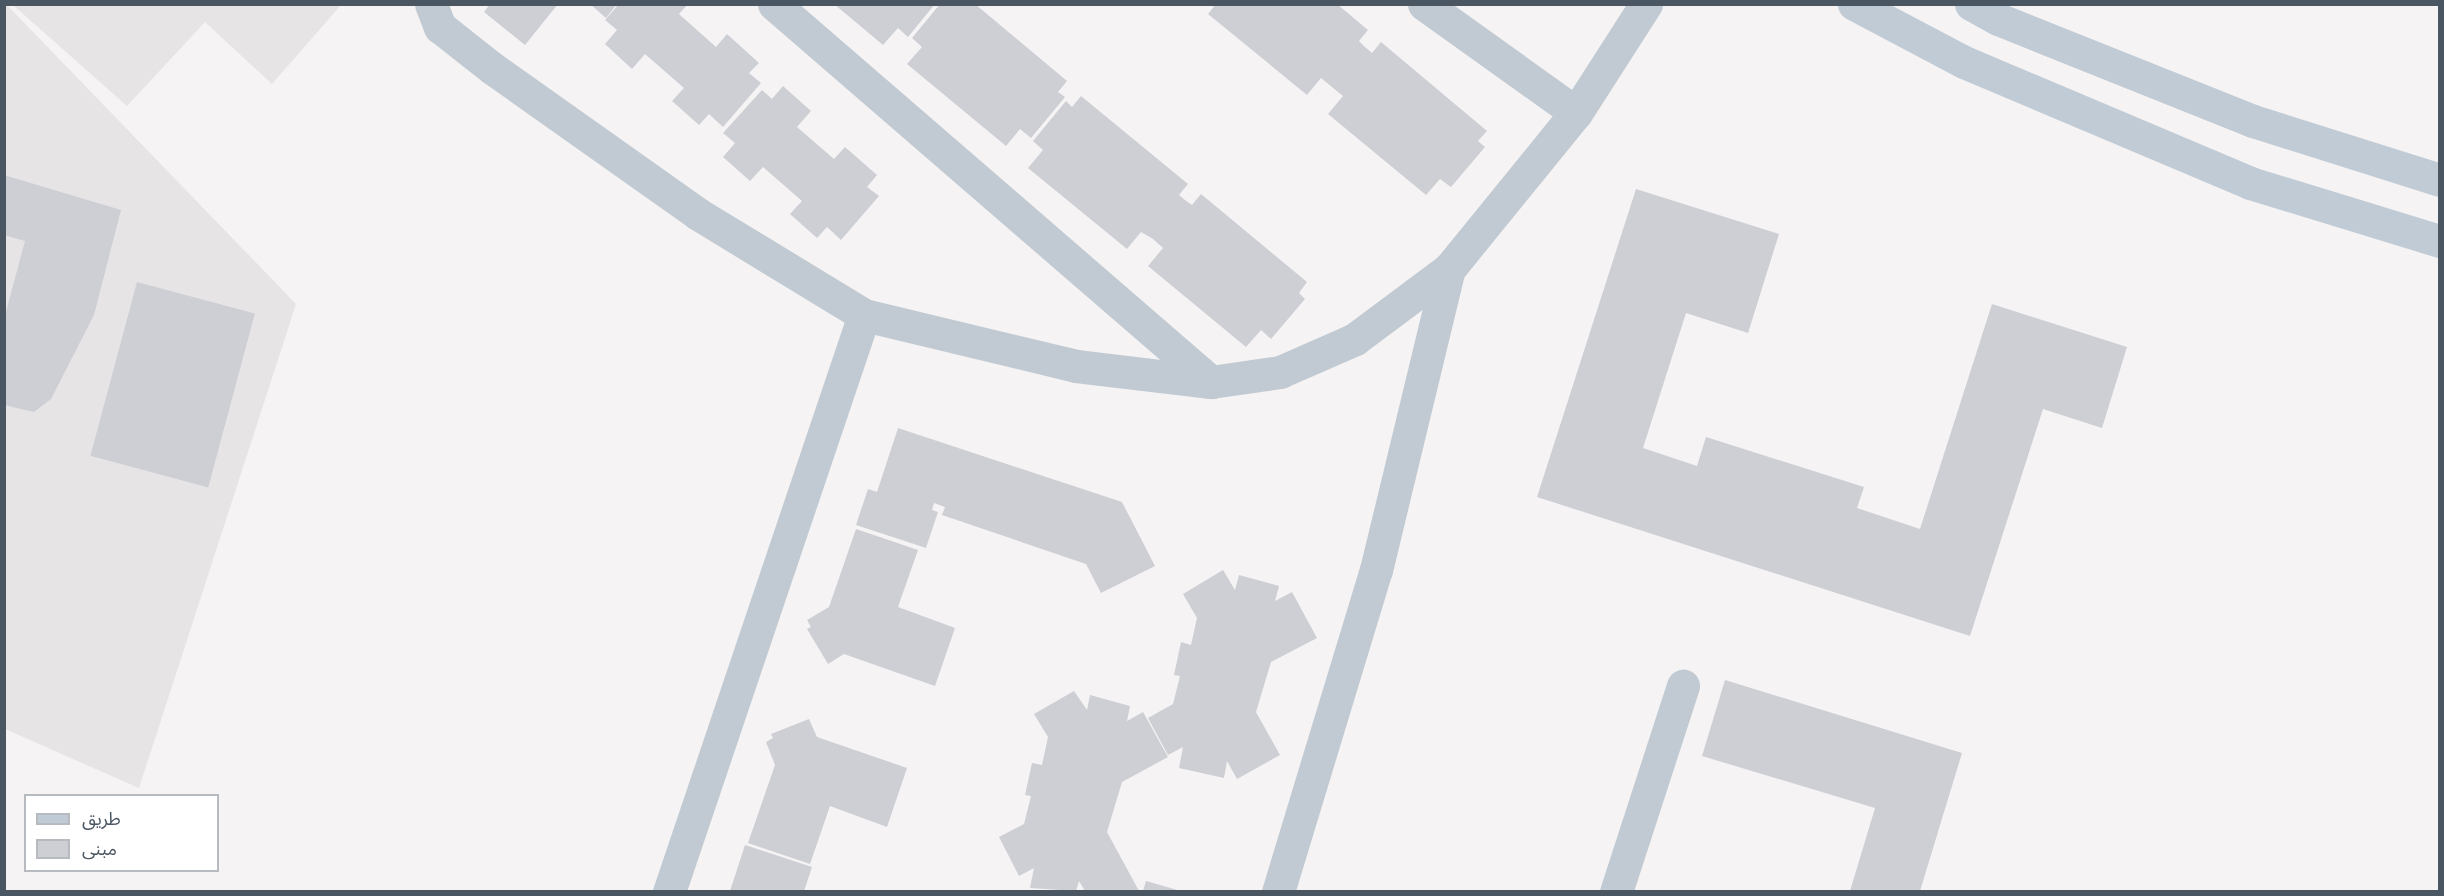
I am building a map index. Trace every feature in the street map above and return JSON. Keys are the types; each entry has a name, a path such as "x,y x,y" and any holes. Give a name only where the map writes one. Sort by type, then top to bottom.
{"main road":[{"path":"1854,4 1964,62 2250,183 2439,242"},
{"path":"1971,4 1998,19 2253,121 2439,180"}],"street":[{"path":"431,4 440,27 492,68 698,214 864,315 1076,366 1211,381 1280,372 1355,339 1449,269 1576,113 1646,4"},
{"path":"774,4 1211,381"},
{"path":"1424,4 1576,113"},
{"path":"1278,891 1376,570 1449,269"},
{"path":"669,891 864,315"},
{"path":"1616,891 1683,686"}],"shaded area":[{"path":"6,4 296,304 139,788 5,729"},
{"path":"13,5 341,5 272,84 205,22 127,106"}],"building":[{"path":"490,4 558,4 525,45 484,12"},
{"path":"590,4 617,4 606,18"},
{"path":"619,4 688,4 679,14 716,47 727,34 759,63 749,73 761,83 723,127 709,114 699,125 672,101 684,88 645,54 632,69 605,44 617,30 605,20"},
{"path":"834,4 935,4 908,37 898,28 883,45"},
{"path":"940,4 975,4 1067,81 1058,92 1065,97 1031,138 1020,129 1006,146 907,64 922,47 912,38"},
{"path":"1216,4 1337,4 1368,30 1359,41 1372,53 1381,42 1487,131 1478,141 1485,147 1451,187 1440,179 1426,195 1328,114 1343,96 1321,78 1307,95 1208,14"},
{"path":"783,86 811,111 797,127 834,159 845,147 877,175 867,187 879,196 841,240 827,227 817,238 790,214 802,201 763,167 750,181 723,157 735,143 723,133 762,90 772,99"},
{"path":"1081,96 1188,184 1179,195 1185,200 1192,205 1201,194 1307,282 1299,293 1305,299 1271,339 1261,330 1246,347 1148,266 1163,248 1153,239 1141,232 1127,249 1028,168 1043,150 1033,141 1066,101 1072,107"},
{"path":"4,175 121,210 94,315 51,399 34,412 4,405 4,319 25,241 4,235"},
{"path":"1636,189 1779,234 1748,333 1686,313 1643,448 1697,466 1706,437 1864,487 1857,508 1920,529 1992,304 2127,347 2102,428 2043,409 1970,636 1537,497"},
{"path":"137,282 255,314 208,487 90,456"},
{"path":"898,428 1122,502 1155,566 1101,593 1086,564 942,515 945,507 934,503 932,510 938,512 926,548 856,525 868,489 877,492"},
{"path":"856,529 918,550 898,607 955,628 935,686 844,654 828,664 807,629 811,627 807,620 829,607"},
{"path":"1223,570 1235,590 1239,575 1279,586 1275,601 1292,592 1317,638 1271,662 1256,712 1280,755 1237,779 1227,761 1224,778 1179,768 1183,747 1168,755 1148,718 1173,704 1180,676 1174,675 1181,642 1191,645 1197,618 1183,594"},
{"path":"1725,680 1962,753 1920,891 1850,891 1875,808 1702,756"},
{"path":"1074,691 1087,710 1090,695 1130,706 1127,721 1143,712 1168,757 1122,782 1107,832 1139,891 1085,891 1079,881 1076,891 1030,888 1034,868 1019,876 999,837 1024,824 1031,796 1025,795 1032,763 1042,765 1048,737 1034,714"},
{"path":"809,719 817,737 907,768 887,827 830,806 810,864 748,843 775,765 766,742 773,738 771,734"},
{"path":"745,845 812,867 804,891 730,891"},
{"path":"1146,881 1181,891 1143,891"}]}
